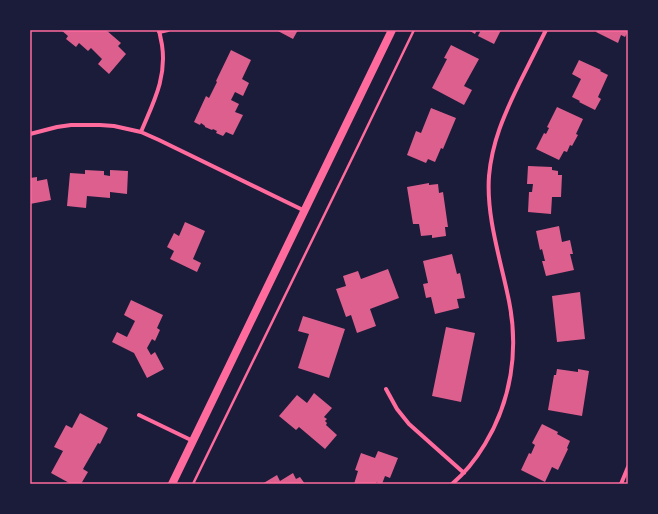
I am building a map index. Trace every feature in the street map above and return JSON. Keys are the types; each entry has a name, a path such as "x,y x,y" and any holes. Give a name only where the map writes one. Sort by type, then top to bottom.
{"main road":[{"path":"172,484 392,30"}],"street":[{"path":"141,132 157,94 161,80 163,58 159,31 168,30"},
{"path":"452,484 464,473 482,448 496,424 507,392 512,362 512,331 509,303 489,206 489,175 493,148 504,115 546,30"},
{"path":"30,134 57,127 84,124 114,126 141,132 305,211"},
{"path":"386,388 397,409 409,424 464,473"},
{"path":"139,415 193,441"},
{"path":"621,484 626,477 628,467"}],"path":[{"path":"193,484 414,30"}],"building":[{"path":"61,30 106,30 121,43 118,46 126,54 109,74 98,64 102,59 91,48 88,51 79,43 76,47 66,39 68,36"},
{"path":"276,30 298,30 293,39"},
{"path":"477,30 475,34 470,31"},
{"path":"481,30 501,30 494,44 478,36"},
{"path":"597,30 628,31 625,37 621,35 618,43 596,32"},
{"path":"451,45 479,59 464,86 472,90 464,105 432,88 447,59 444,58"},
{"path":"231,50 251,60 242,79 249,83 243,96 235,92 231,100 239,104 235,112 243,115 233,135 226,132 223,136 216,133 217,131 213,129 212,130 205,127 201,123 200,125 194,122 206,96 209,98"},
{"path":"579,60 601,70 600,71 608,75 598,97 601,99 595,110 572,97 581,79 572,74"},
{"path":"557,107 583,119 576,134 578,135 572,146 570,145 567,152 564,151 559,160 536,149 544,133 546,134 549,128 547,127"},
{"path":"431,108 456,118 443,149 441,148 435,162 428,159 426,163 407,155 416,131 421,133"},
{"path":"528,166 552,167 552,170 558,171 558,175 562,175 561,197 552,197 551,214 528,212 529,192 532,192 533,184 527,184"},
{"path":"85,170 104,171 104,175 110,176 110,170 128,171 127,194 110,192 110,198 87,196 86,208 67,206 70,173 85,174"},
{"path":"37,177 37,181 47,179 51,200 30,204 30,178"},
{"path":"429,183 429,185 438,184 439,193 443,192 448,227 445,227 446,236 432,238 432,235 421,236 419,224 413,224 407,187"},
{"path":"185,222 205,231 193,259 201,263 197,272 170,259 174,251 167,247 174,233 179,236"},
{"path":"559,226 562,242 570,240 573,254 570,254 574,270 546,276 542,261 545,261 542,249 540,250 536,231"},
{"path":"452,254 457,274 460,273 465,298 457,299 459,308 435,314 431,297 426,298 423,284 428,283 423,261"},
{"path":"388,269 399,298 370,309 376,326 357,333 351,315 346,317 336,289 346,286 343,276 358,271 361,279"},
{"path":"580,292 585,339 557,342 552,296"},
{"path":"131,300 163,315 157,328 160,330 155,341 152,339 147,348 151,355 155,352 164,369 147,378 134,353 112,342 117,332 127,337 135,321 124,315"},
{"path":"303,316 345,329 329,378 298,368 309,334 298,331"},
{"path":"446,327 475,333 461,402 432,396"},
{"path":"557,369 578,372 578,369 589,371 582,416 548,410 554,375 556,375"},
{"path":"314,393 332,408 324,417 327,419 325,421 327,423 326,425 337,435 325,449 299,427 296,430 279,416 297,395 307,403"},
{"path":"80,413 108,428 100,444 98,443 83,469 88,472 81,484 71,484 51,473 63,451 54,447 66,425 72,428"},
{"path":"542,424 558,432 557,434 570,441 567,448 568,449 558,470 552,467 545,482 521,470 529,453 531,454 535,445 532,443"},
{"path":"378,451 398,458 390,478 385,476 382,484 376,482 376,484 354,484 358,471 355,470 361,453 375,458"},
{"path":"293,473 296,479 300,477 305,484 262,484 277,475 280,481"}]}
